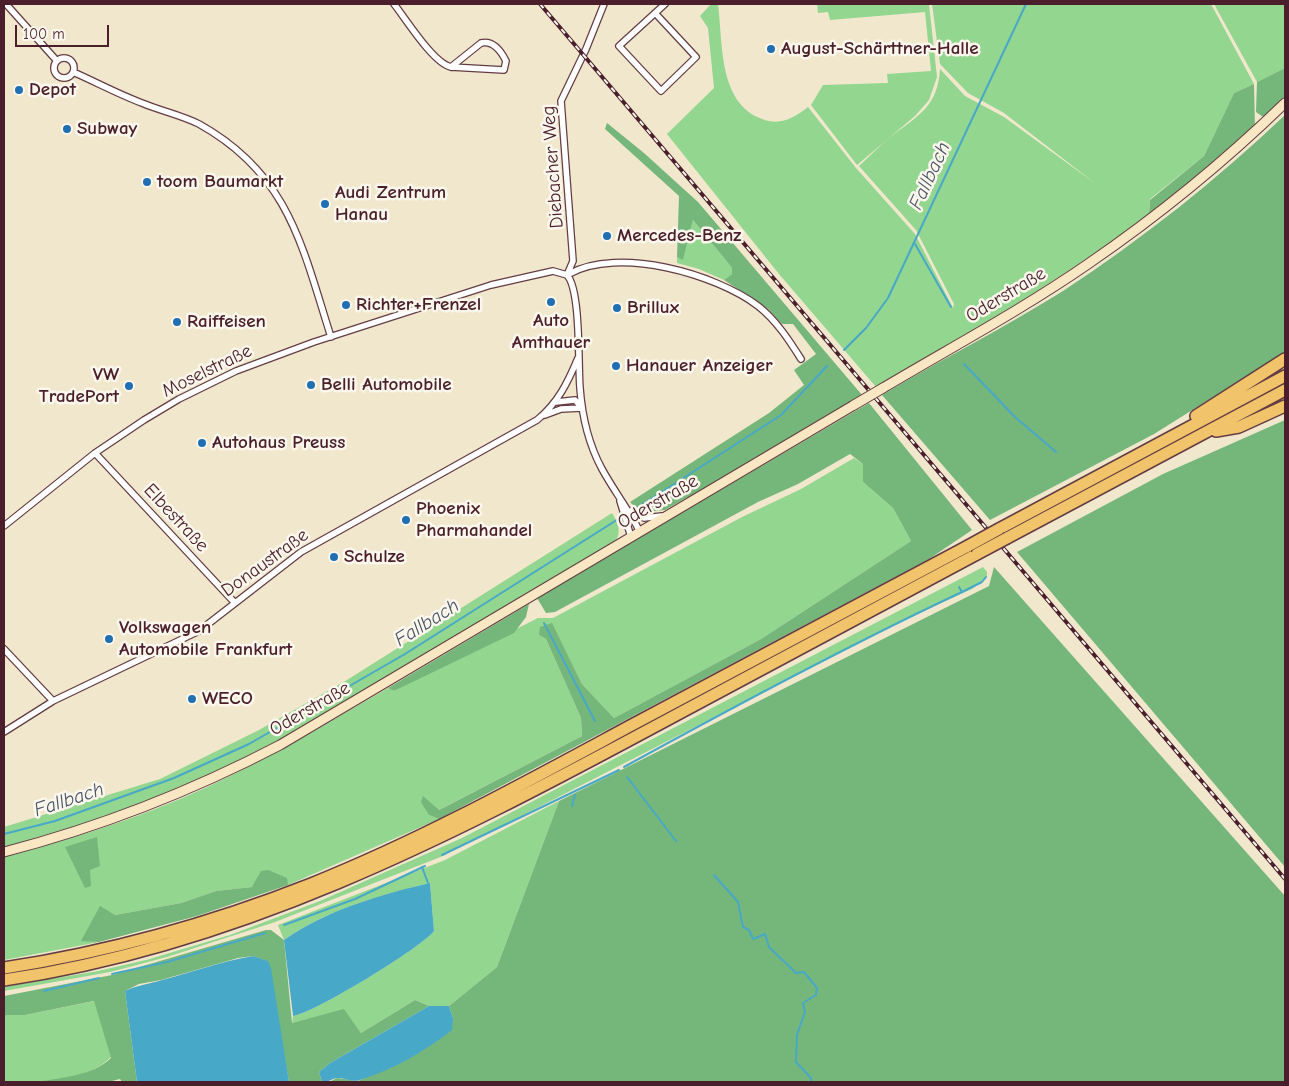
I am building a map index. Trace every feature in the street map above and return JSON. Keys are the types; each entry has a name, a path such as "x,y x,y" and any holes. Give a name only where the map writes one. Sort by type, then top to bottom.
{"highway":[{"path":"1169,438 1198,414 1285,359"},
{"path":"4,968 96,951 199,924 304,886 355,865 542,774 1285,376"},
{"path":"4,980 98,962 204,934 284,906 458,830 1285,390"},
{"path":"1204,433 1239,427 1285,406"}],"street":[{"path":"6,4 57,61"},
{"path":"394,4 437,58 451,67 504,70 506,61 495,46 486,42 481,43 451,67"},
{"name":"Diebacher Weg","path":"567,275 573,261 561,101 586,49 604,4"},
{"path":"655,13 696,57 661,91 619,46 655,13 665,4"},
{"path":"61,58 69,59 74,65 73,72 65,77 58,75 55,70 57,61 61,58"},
{"path":"73,72 130,99 197,124 223,139 251,161 277,193 294,224 331,337"},
{"name":"Oderstraße","path":"4,852 139,810 204,784 250,761 359,699 883,388 1087,264 1150,218 1226,157 1285,103"},
{"name":"Moselstraße","path":"4,526 95,453 179,399 236,372 331,337 511,280 552,271 567,275 586,266 653,265 710,279 728,287 759,307 784,333 801,359"},
{"path":"567,275 574,290 582,408 597,458 625,511 626,522 636,534"},
{"name":"Donaustraße","path":"543,416 556,402 566,386 579,353"},
{"path":"556,402 575,400 582,408"},
{"name":"Donaustraße","path":"4,732 53,702 199,631 302,552 543,416 561,409 582,408"},
{"name":"Elbestraße","path":"95,453 235,603"},
{"path":"625,511 634,516 648,518 670,515"},
{"path":"634,516 636,534"},
{"path":"4,649 53,702"}],"green space":[{"path":"711,4 718,4 725,70 737,100 748,111 762,119 775,122 786,120 808,107 856,168 915,234 953,308 954,304 916,230 859,166 884,142 926,108 935,92 940,69 965,96 1004,117 1096,184 1004,113 968,93 940,64 932,4 1211,4 1254,84 1234,93 1204,156 1150,199 1149,214 1049,283 981,326 876,387 779,274 667,134 714,88 708,28 700,16"},
{"path":"817,4 929,4 937,77 929,100 915,116 857,165 811,105 823,85 888,83 887,74 931,71 925,12 830,20 828,12 818,13"},
{"path":"1214,4 1285,4 1285,68 1257,82"},
{"path":"1285,68 1285,99 1266,119 1256,112 1257,82"},
{"path":"1254,84 1255,130 1149,214 1150,200 1204,156 1234,93"},
{"path":"1285,115 1285,352 1154,434 990,520 882,395 1041,305 1121,251 1206,186"},
{"path":"607,123 644,153 698,202 862,395 700,494 686,498 665,510 646,512 637,509 630,502 769,413 804,385 794,370 816,354 793,324 782,324 768,309 724,280 732,274 732,268 693,220 683,260 677,257 679,196 605,129"},
{"path":"693,220 732,268 732,274 724,280 699,269 677,263 677,257 683,259"},
{"path":"869,403 972,530 929,559 439,819 429,815 421,802 423,796 439,810 582,736 581,718 546,639 539,635 540,627 552,623 582,684 614,718 761,639 911,541 893,508 863,482 863,464 850,454 798,484 758,502 555,612 546,613 537,598"},
{"path":"1285,420 1285,867 1017,552 1163,474"},
{"path":"854,458 863,464 863,482 893,508 911,541 761,639 614,718 582,684 552,624 539,635 546,639 581,718 582,736 429,815 439,819 288,885 286,878 269,870 252,887 216,891 181,903 115,915 82,940 99,942 4,960 4,856 93,831 151,811 236,773 313,732 388,688 394,691 538,618 553,618 742,517 801,489"},
{"path":"612,513 618,528 615,542 278,743 138,808 4,849 4,827 160,779 259,730 347,680"},
{"path":"983,567 987,572 987,577 972,589 908,618 443,856 275,922 167,957 110,972 4,991 4,987 98,971 146,960 230,935 320,901 462,838"},
{"path":"994,567 1285,896 1285,1082 329,1082 337,1078 358,1081 376,1073 453,1018 449,1006 497,967 559,801 989,586"},
{"path":"529,604 526,617 514,633 394,691 388,688"},
{"path":"559,801 497,967 449,1006 429,1006 415,1000 361,1033 344,1010 292,1023 293,1016 344,992 410,951 434,931 430,883 373,898 335,912 300,929 284,940 278,925 445,860"},
{"path":"97,837 100,866 90,870 91,886 85,888 65,847"},
{"path":"269,870 287,878 288,885 197,916 99,942 81,941 100,906 115,915 181,903 216,891 252,887 261,871"},
{"path":"271,930 284,940 292,1023 344,1009 361,1033 415,1000 429,1006 330,1063 319,1072 322,1082 289,1082 267,961 253,956 238,958 161,980 139,984 125,991 137,1082 122,1082 120,1079 108,1082 38,1082 86,1072 95,1069 111,1058 94,1001 25,1015 4,1015 4,996 112,975"},
{"path":"95,1001 111,1057 100,1066 75,1076 46,1081 4,1082 4,1015 25,1015"}],"water":[{"path":"430,883 434,931 410,951 344,992 293,1016 284,940 317,920 335,912 373,898"},
{"path":"253,956 268,961 271,968 289,1082 137,1082 125,991"},
{"path":"429,1006 449,1006 453,1018 452,1030 420,1053 373,1076 357,1081 337,1078 322,1082 319,1072 330,1063"}],"waterway":[{"name":"Fallbach","path":"844,350 866,328 888,298 1026,4"},
{"path":"915,244 951,307"},
{"path":"964,364 1015,417 1056,452"},
{"name":"Fallbach","path":"634,510 781,415 827,366"},
{"name":"Fallbach","path":"4,834 55,821 174,778 249,744 405,654 623,516"},
{"path":"959,587 962,592 982,582 986,577"},
{"path":"624,767 792,677 962,592"},
{"path":"544,623 595,721"},
{"path":"442,855 619,770"},
{"path":"627,777 676,841"},
{"path":"572,806 575,795"},
{"path":"284,925 355,899 425,866"},
{"path":"422,867 428,883"},
{"path":"714,875 738,902 743,927 749,930 753,939 765,934 769,947 796,973 804,972 817,988 816,995 803,1003 805,1012 797,1035 796,1062 811,1078 811,1082"},
{"path":"112,974 167,962 265,933"},
{"path":"44,991 99,978"}],"railway":[{"path":"540,4 1285,879"}],"place":[{"name":"August-Schärttner-Halle","path":"771,49"},
{"name":"Depot","path":"19,90"},
{"name":"Subway","path":"67,129"},
{"name":"toom Baumarkt","path":"147,182"},
{"name":"Audi Zentrum Hanau","path":"325,204"},
{"name":"Mercedes-Benz","path":"607,236"},
{"name":"Auto Amthauer","path":"551,302"},
{"name":"Richter+Frenzel","path":"346,305"},
{"name":"Brillux","path":"617,308"},
{"name":"Raiffeisen","path":"177,322"},
{"name":"Hanauer Anzeiger","path":"616,366"},
{"name":"Belli Automobile","path":"311,385"},
{"name":"VW TradePort","path":"129,386"},
{"name":"Autohaus Preuss","path":"202,443"},
{"name":"Phoenix Pharmahandel","path":"406,520"},
{"name":"Schulze","path":"334,557"},
{"name":"Volkswagen Automobile Frankfurt","path":"109,639"},
{"name":"WECO","path":"192,699"}]}
